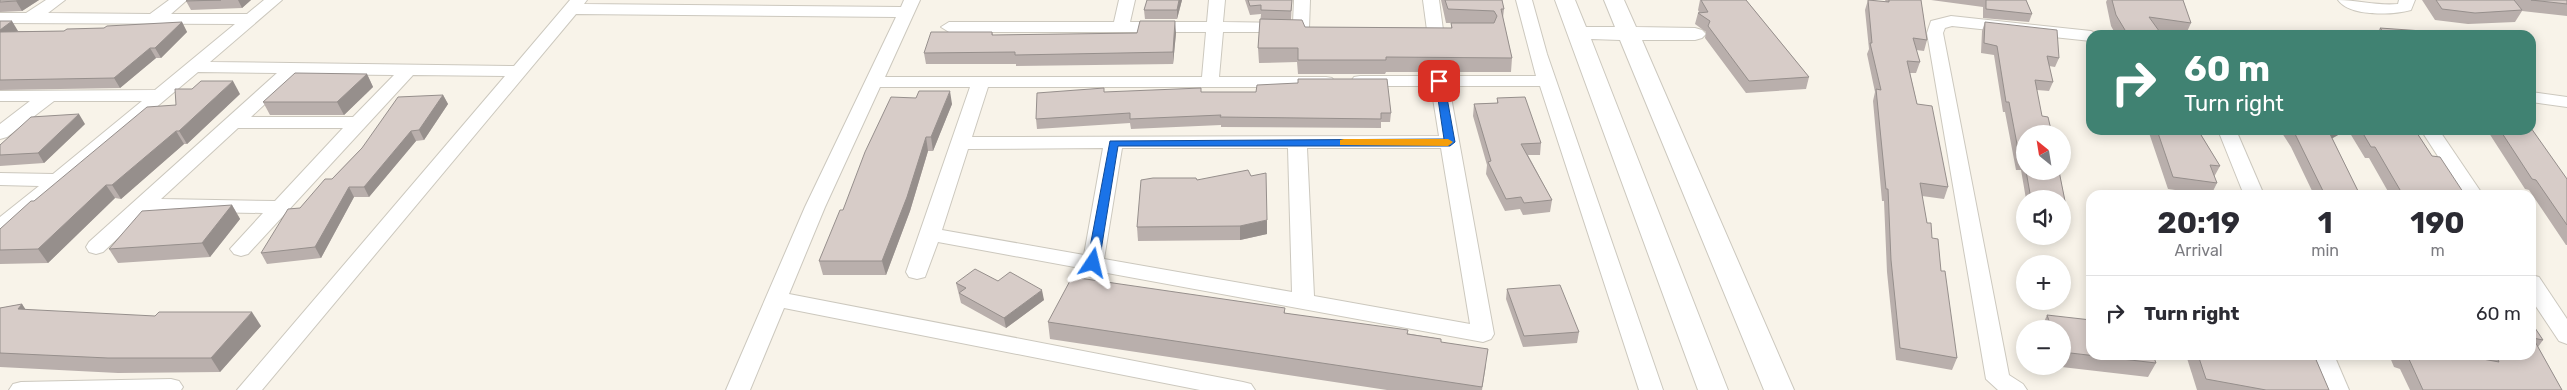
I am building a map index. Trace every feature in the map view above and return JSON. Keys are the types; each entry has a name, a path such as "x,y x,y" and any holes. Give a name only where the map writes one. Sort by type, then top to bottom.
{"street":[{"path":"30,18 57,0"},
{"path":"155,18 179,0"},
{"path":"0,228 274,0"},
{"path":"1121,26 1127,0"},
{"path":"1210,82 1217,0"},
{"path":"1301,28 1302,0"},
{"path":"1431,0 1435,30"},
{"path":"1524,0 1547,81 1651,390"},
{"path":"1565,0 1713,390"},
{"path":"1614,0 1779,390"},
{"path":"2346,0 2360,5 2387,10 2405,7 2407,0"},
{"path":"249,390 575,4 909,6 815,207 738,390"},
{"path":"0,18 252,19"},
{"path":"2015,390 1998,379 1935,33 1937,26 1951,21 2086,35"},
{"path":"949,27 1215,26 1320,28"},
{"path":"1416,30 1452,30"},
{"path":"1577,33 1696,34"},
{"path":"193,67 518,71"},
{"path":"96,247 292,68"},
{"path":"241,249 408,70"},
{"path":"930,234 1483,334 1439,81"},
{"path":"873,82 1547,81"},
{"path":"917,272 981,82"},
{"path":"0,96 160,95"},
{"path":"0,133 49,96"},
{"path":"2536,98 2567,102"},
{"path":"234,122 359,123"},
{"path":"2229,135 2252,190"},
{"path":"2433,135 2470,190"},
{"path":"960,143 1450,142"},
{"path":"1093,263 1114,143"},
{"path":"1297,143 1303,302"},
{"path":"0,179 58,180"},
{"path":"142,205 280,207"},
{"path":"2536,290 2567,336"},
{"path":"776,299 1243,390"},
{"path":"2324,360 2337,390"},
{"path":"21,390 171,387"}],"building":[{"path":"0,0 18,0 0,2"},
{"path":"188,0 221,0 186,1"},
{"path":"1147,0 1179,0 1177,10 1144,10"},
{"path":"1248,0 1292,0 1291,11 1261,10 1261,5 1250,6"},
{"path":"1445,0 1502,0 1504,9 1501,9 1512,58 1386,57 1386,60 1298,60 1298,48 1258,48 1260,19 1302,20 1305,27 1452,28 1451,23 1494,23 1497,16 1494,11 1448,9"},
{"path":"1701,0 1746,0 1809,77 1749,81 1708,26 1710,21 1698,13 1708,12"},
{"path":"1868,0 1889,2 1889,0 1921,0 1927,40 1913,38 1920,62 1907,61 1917,104 1932,106 1948,187 1920,183 1927,223 1931,223 1932,238 1938,239 1941,271 1945,271 1957,358 1900,348 1891,260 1888,189 1886,189 1876,89 1881,90 1870,43 1872,43"},
{"path":"1986,0 2026,0 2032,14 1986,9"},
{"path":"2112,0 2183,0 2191,23 2149,17 2158,30 2125,30 2116,15"},
{"path":"2436,0 2514,0 2522,10 2475,13 2442,9"},
{"path":"2531,0 2567,0 2567,4"},
{"path":"0,21 12,21 0,30"},
{"path":"1140,21 1175,21 1173,52 1015,55 1015,52 924,53 931,32 992,32 992,35 1137,33"},
{"path":"182,22 155,48 150,48 114,78 0,80 0,32 64,31 67,29"},
{"path":"1985,22 2057,30 2059,58 2047,56 2053,82 2035,80 2042,116 2048,117 2050,125 2016,125 2016,139 2009,102 2006,102 1997,46 1984,43"},
{"path":"2380,28 2408,30 2382,30"},
{"path":"295,73 367,74 337,102 263,102"},
{"path":"1298,79 1387,79 1391,113 1381,113 1381,119 1220,117 1221,115 1130,119 1130,113 1036,119 1037,93 1104,88 1104,92 1201,88 1201,92 1256,92 1257,85 1298,83"},
{"path":"201,81 233,81 179,131 176,131 112,185 106,185 38,249 0,250 0,229 31,201 34,201 147,107 176,105 175,89 192,89"},
{"path":"919,91 950,91 931,137 926,137 907,197 882,261 819,261 840,210 843,210 865,152 891,97 916,98"},
{"path":"443,95 419,130 411,131 364,187 349,187 315,247 261,253 288,209 300,208 325,179 332,179 362,148 398,97"},
{"path":"1525,97 1541,143 1521,144 1552,200 1524,203 1521,197 1506,199 1488,162 1491,161 1474,104 1498,103 1497,98"},
{"path":"79,114 38,153 0,155 0,145 31,117"},
{"path":"2159,135 2201,135 2220,166 2210,165 2217,183 2173,177"},
{"path":"2295,135 2330,135 2358,190 2323,190"},
{"path":"2364,135 2418,135 2432,156 2440,157 2462,190 2400,190 2375,147 2371,147"},
{"path":"2503,135 2536,135 2567,179 2567,225 2536,180 2532,179"},
{"path":"1248,170 1251,176 1266,173 1267,220 1240,226 1137,227 1141,180 1153,178 1196,178 1197,180"},
{"path":"2028,180 2061,180 2063,190 2029,190"},
{"path":"232,205 202,243 109,249 142,211"},
{"path":"975,269 998,281 1010,272 1042,290 1004,318 959,293 966,288 956,283"},
{"path":"1072,277 1285,308 1284,313 1408,330 1407,334 1441,339 1441,342 1488,349 1482,387 1048,322"},
{"path":"1560,285 1579,332 1524,336 1507,289"},
{"path":"22,304 18,309 155,316 159,312 252,312 211,358 108,358 0,353 0,308"},
{"path":"2047,315 2086,319 2086,355 2071,353 2071,320 2049,320"},
{"path":"2536,330 2543,340 2536,339"},
{"path":"2536,343 2562,390 2423,390 2409,360 2488,360 2499,362 2498,360 2536,360"},
{"path":"2130,360 2155,360 2156,363"},
{"path":"2200,360 2316,360 2329,390 2266,390 2206,379"}],"slow traffic":[{"path":"1344,143 1448,142"}],"route":[{"path":"1093,263 1114,143 1450,142 1439,81"}]}
